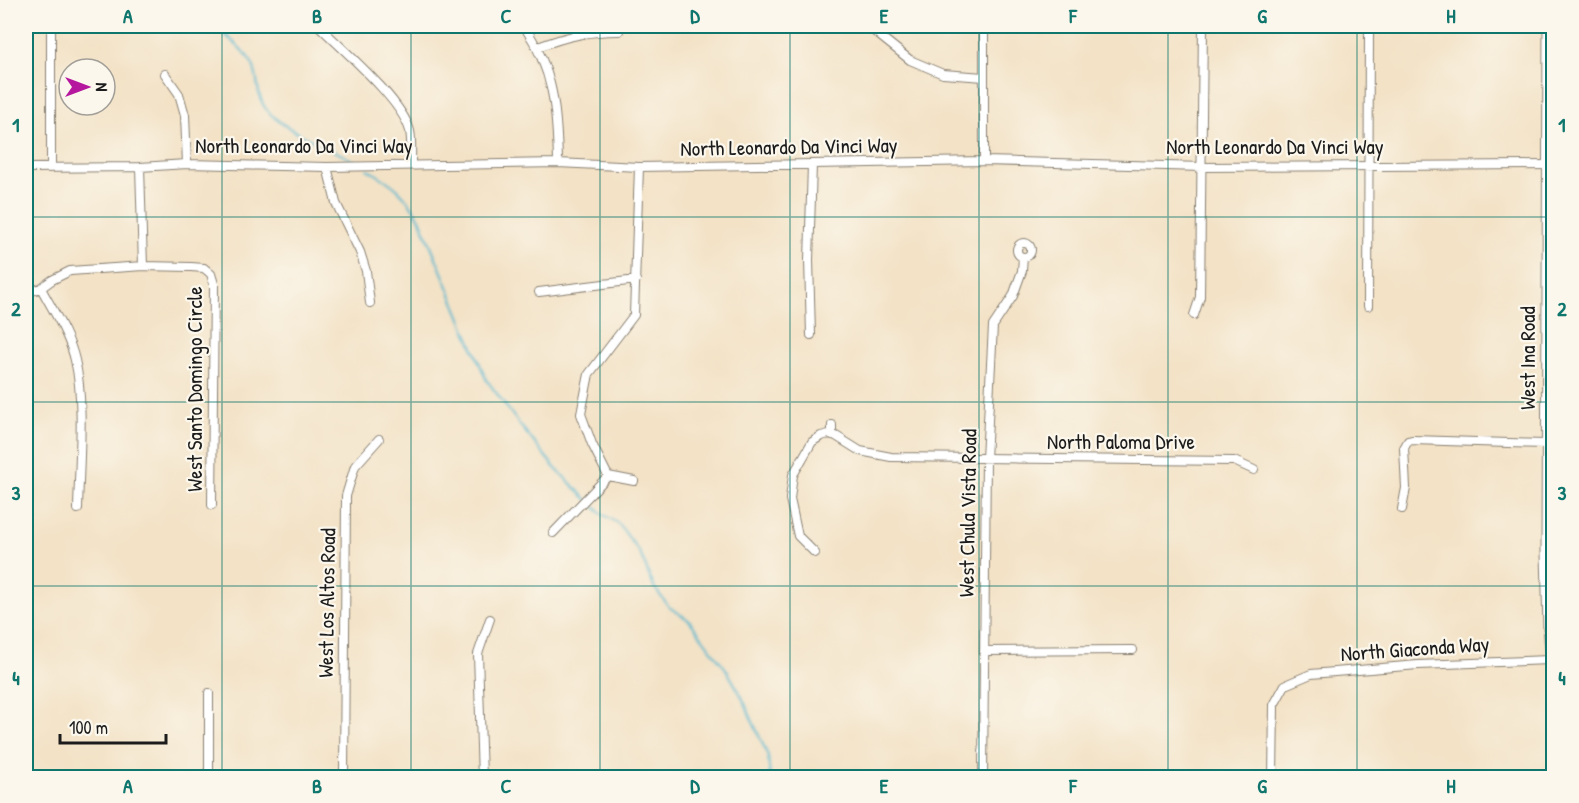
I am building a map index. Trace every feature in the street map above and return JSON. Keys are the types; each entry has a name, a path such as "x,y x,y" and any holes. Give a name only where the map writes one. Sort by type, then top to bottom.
{"main road":[{"name":"West Ina Road","path":"1548,26 1550,165 1545,444 1550,553 1550,660 1554,690"}],"street":[{"path":"51,26 51,168"},
{"path":"319,26 404,115 411,133 411,164"},
{"path":"524,26 538,47 555,106 558,163"},
{"path":"863,26 870,28 910,60 943,74 984,77"},
{"path":"984,26 984,161"},
{"path":"1194,315 1200,297 1203,26"},
{"path":"1368,306 1369,26"},
{"path":"538,47 565,36 619,32"},
{"path":"165,74 178,94 185,116 187,164"},
{"name":"North Leonardo Da Vinci Way","path":"26,168 140,167 187,164 327,167 558,163 639,167 984,161 1203,166 1550,165"},
{"path":"811,334 809,260 812,165"},
{"path":"26,293 70,271 143,266 140,167"},
{"path":"327,167 336,203 363,262 370,303"},
{"path":"608,476 592,444 581,414 589,374 634,315 639,167"},
{"name":"West Chula Vista Road","path":"983,777 986,459 993,326 1013,296 1022,271 1023,257"},
{"name":"West Santo Domingo Circle","path":"143,266 201,267 214,272 213,505"},
{"path":"539,292 636,280"},
{"path":"40,288 61,325 75,359 80,393 78,509"},
{"path":"815,553 798,536 789,499 793,474 806,451 821,436 832,435 832,425"},
{"name":"North Paloma Drive","path":"832,435 860,452 891,458 1234,461 1254,470"},
{"name":"West Los Altos Road","path":"344,777 346,496 355,466 379,439"},
{"path":"1402,509 1406,488 1404,448 1408,441 1545,444"},
{"path":"608,476 634,481"},
{"path":"553,533 608,476"},
{"path":"482,777 478,654 490,619"},
{"path":"984,651 1133,650"},
{"name":"North Giaconda Way","path":"1273,777 1274,705 1285,685 1311,674 1418,665 1550,660"},
{"path":"209,693 209,777"}],"waterway":[{"path":"215,26 250,59 263,104 274,117 296,132 357,163"},
{"path":"367,169 398,190 420,219 486,379 555,468 602,514 618,523 640,553 654,587 669,607 689,620 726,669 741,695 768,756 770,778"}]}
